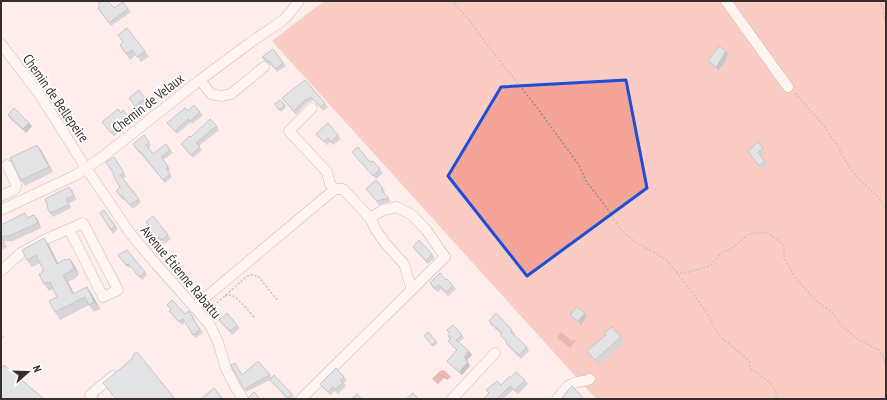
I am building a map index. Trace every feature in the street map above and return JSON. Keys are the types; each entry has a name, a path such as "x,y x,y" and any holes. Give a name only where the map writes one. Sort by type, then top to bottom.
{"street":[{"name":"Chemin de Velaux","path":"1,210 76,175 108,153 200,80 282,21 300,1"},
{"path":"726,1 788,87"},
{"name":"Chemin de Bellepeire","path":"1,44 40,94 86,168"},
{"path":"200,80 211,94 220,96 231,94 264,67"},
{"path":"312,108 289,131 327,172 330,184 335,189"},
{"path":"1,196 14,190 16,187 7,165"},
{"name":"Avenue Étienne Rabattu","path":"86,168 130,233 209,324 219,345 226,369 243,399"},
{"path":"194,307 335,189 343,189 370,218 385,243 404,264 412,290"},
{"path":"301,399 445,257 427,231 412,216 397,207 383,210 370,218"},
{"path":"1,271 21,253 46,239 69,229 83,223 118,290 103,297 69,229"},
{"path":"452,399 495,353"},
{"path":"93,399 90,395 120,370"},
{"path":"557,399 570,384 590,379"}],"path":[{"path":"452,1 472,23 482,38 535,105 579,165 586,181 620,228 634,241 667,260 695,296 721,337 748,360 750,363 750,368 753,371 762,376 775,388 777,399"},
{"path":"880,1 886,25"},
{"path":"788,87 824,126 858,178 878,197 886,209"},
{"path":"676,272 685,273 710,266 722,252 731,248 750,234 766,232 784,245 784,257 795,277 816,301 831,311 842,326 859,340 879,350 886,363"},
{"path":"202,316 250,275 258,276 278,301"},
{"path":"225,296 233,296 255,318"}],"highlighted area":[{"path":"626,80 647,188 527,276 448,176 501,87"}],"shaded area":[{"path":"324,1 886,1 886,399 596,399 272,41"},
{"path":"561,332 572,341 573,339 576,341 570,348 557,338"},
{"path":"444,370 451,377 447,380 444,378 438,384 432,379 440,371"}],"building":[{"path":"102,1 108,1 114,8 123,2 128,9 109,23 98,8 100,7 98,4"},
{"path":"127,28 145,51 137,57 132,50 126,54 120,45 123,42 118,35"},
{"path":"719,46 726,51 716,67 708,61"},
{"path":"273,49 283,63 275,69 269,61 268,62 262,57"},
{"path":"305,80 325,103 321,107 311,97 305,100 294,111 282,98"},
{"path":"139,90 145,98 135,106 129,98"},
{"path":"280,100 285,105 279,110 275,104"},
{"path":"194,105 200,112 190,121 188,119 175,131 167,123 185,108 188,111"},
{"path":"14,108 29,123 23,129 8,115"},
{"path":"118,109 121,113 123,110 129,118 111,133 102,122"},
{"path":"210,119 217,126 196,143 200,147 191,155 181,144 190,136 191,137"},
{"path":"328,123 338,135 331,142 328,138 324,142 316,134"},
{"path":"144,135 149,142 146,145 153,154 166,144 170,150 161,157 168,166 166,169 170,174 163,180 133,144"},
{"path":"758,142 763,148 758,152 765,162 759,166 748,151"},
{"path":"37,145 49,167 21,180 10,158"},
{"path":"358,147 370,162 373,161 380,169 373,176 352,152"},
{"path":"114,157 124,173 120,175 139,199 130,205 116,191 120,187 106,162"},
{"path":"376,180 383,188 381,190 389,198 377,201 366,189"},
{"path":"69,187 74,196 66,199 69,205 50,213 45,199"},
{"path":"104,210 115,226 111,230 100,213"},
{"path":"25,213 27,218 34,215 38,223 9,236 1,236 1,225"},
{"path":"153,216 168,235 162,240 159,237 157,239 147,226 148,225 146,222"},
{"path":"44,238 57,264 65,259 70,259 74,268 63,275 73,294 87,287 94,302 89,305 85,297 55,312 49,301 57,297 50,282 44,284 39,274 44,271 36,255 27,260 22,250"},
{"path":"419,240 432,254 426,261 413,247"},
{"path":"127,250 145,272 139,277 129,264 126,265 118,255"},
{"path":"440,273 453,286 446,292 439,285 435,288 430,283"},
{"path":"172,300 185,314 189,311 200,330 193,335 183,319 179,322 169,311 171,309 167,305"},
{"path":"577,307 585,313 578,321 570,315"},
{"path":"227,313 237,325 230,331 219,320"},
{"path":"496,313 512,330 511,332 527,347 519,355 506,343 507,342 500,335 502,333 489,321"},
{"path":"453,325 462,335 456,340 469,351 464,357 468,362 459,372 447,361 457,350 448,341 451,338 448,336 450,334 447,330"},
{"path":"612,327 621,337 595,360 587,351 606,335 604,333"},
{"path":"428,332 436,341 432,345 424,336"},
{"path":"137,352 175,399 116,399 103,383 132,359 134,354"},
{"path":"258,361 270,375 244,389 231,365 235,363 242,375"},
{"path":"4,365 44,399 1,399 1,369"},
{"path":"336,368 344,377 341,380 343,383 335,390 333,387 328,392 320,384"},
{"path":"516,372 525,380 515,390 510,386 497,399 483,399 489,393 486,390 493,384 497,381 501,385 510,376 511,378"},
{"path":"274,375 292,394 288,398 270,380"},
{"path":"572,386 584,399 561,399"},
{"path":"214,388 223,399 201,399"},
{"path":"254,392 260,399 247,399"},
{"path":"413,393 418,399 406,399"},
{"path":"357,394 362,399 351,399"}]}
